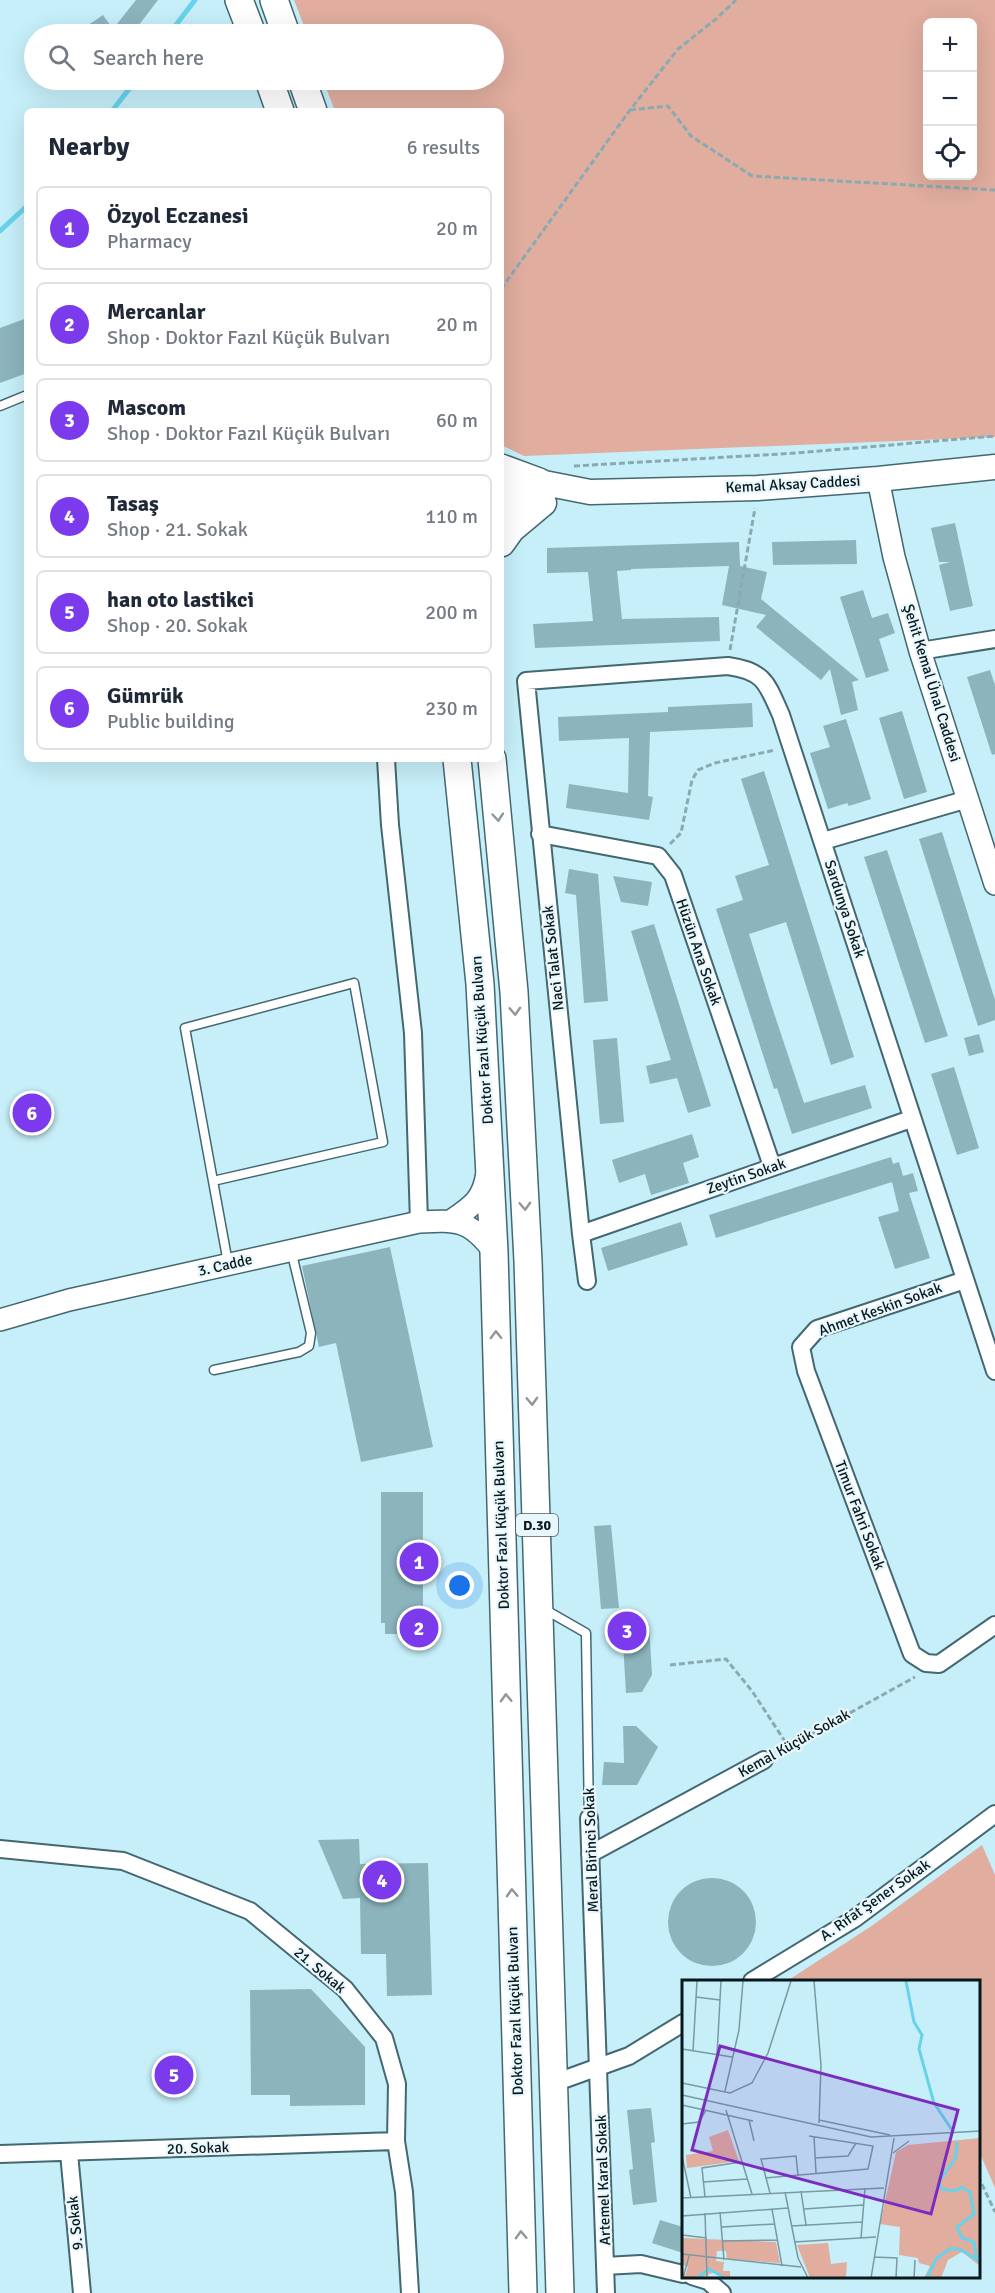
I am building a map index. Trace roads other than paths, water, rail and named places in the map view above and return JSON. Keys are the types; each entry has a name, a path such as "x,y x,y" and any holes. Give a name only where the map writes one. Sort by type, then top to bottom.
{"highway":[{"path":"274,0 282,24"},
{"path":"240,2 248,24"},
{"path":"273,90 279,108"},
{"path":"306,90 312,108"},
{"path":"504,470 541,493 504,539"},
{"name":"Doktor Fazıl Küçük Bulvarı","path":"457,762 480,984 494,1252 523,2293"},
{"name":"D.30","path":"492,762 514,992 520,1094 539,1607 560,2293"}],"main road":[{"name":"Kemal Aksay Caddesi","path":"504,489 541,493 758,488 995,467"},
{"name":"Kemal Aksay Caddesi","path":"504,512 541,493"}],"street":[{"name":"Şehit Kemal Ünal Caddesi","path":"878,479 894,557 920,651 995,884"},
{"path":"920,651 995,639"},
{"name":"Sardunya Sokak","path":"526,681 728,666 747,668 765,682 781,715 995,1371"},
{"name":"Naci Talat Sokak","path":"526,681 581,1234"},
{"path":"386,762 390,825 412,1033 419,1222"},
{"path":"823,841 968,799"},
{"name":"Hüzün Ana Sokak","path":"540,834 658,856 673,875 772,1166"},
{"name":"Zeytin Sokak","path":"581,1234 911,1119"},
{"path":"489,1163 484,1190 475,1203 452,1220 474,1230 485,1239 494,1252"},
{"name":"3. Cadde","path":"0,1320 69,1300 291,1250 419,1222 452,1220"},
{"path":"581,1234 587,1281"},
{"name":"Ahmet Keskin Sokak","path":"801,1347 817,1329 964,1280"},
{"name":"Timur Fahri Sokak","path":"801,1347 806,1371 912,1654 926,1663 939,1664 995,1625"},
{"name":"Kemal Küçük Sokak","path":"590,1854 764,1760"},
{"name":"Meral Birinci Sokak","path":"589,1818 599,2068"},
{"name":"A. Rıfat Şener Sokak","path":"754,1980 854,1919 993,1822"},
{"name":"21. Sokak","path":"0,1849 123,1861 250,1911 345,1989 384,2038 397,2084 396,2141 404,2192 410,2293"},
{"path":"554,2083 629,2056 682,2024"},
{"name":"Artemel Karal Sokak","path":"599,2068 606,2293"},
{"name":"20. Sokak","path":"0,2154 396,2141"},
{"name":"9. Sokak","path":"69,2153 82,2293"},
{"path":"605,2266 641,2264 682,2274"},
{"path":"696,2278 708,2281 722,2293"}],"lane":[{"path":"0,406 24,396"},
{"path":"213,1181 383,1142 354,983 185,1028 213,1181 229,1264"},
{"path":"214,1370 299,1352 309,1346 311,1333 291,1250"},
{"name":"Meral Birinci Sokak","path":"539,1607 586,1633 589,1818"}],"waterway":[{"path":"177,24 195,0"},
{"path":"114,108 128,90"},
{"path":"0,231 24,209"}],"place":[{"name":"Gümrük","path":"32,1113"},
{"name":"Özyol Eczanesi","path":"419,1562"},
{"name":"Mercanlar","path":"419,1628"},
{"name":"Mascom","path":"627,1631"},
{"name":"Tasaş","path":"382,1880"},
{"name":"han oto lastikci","path":"174,2075"}]}
